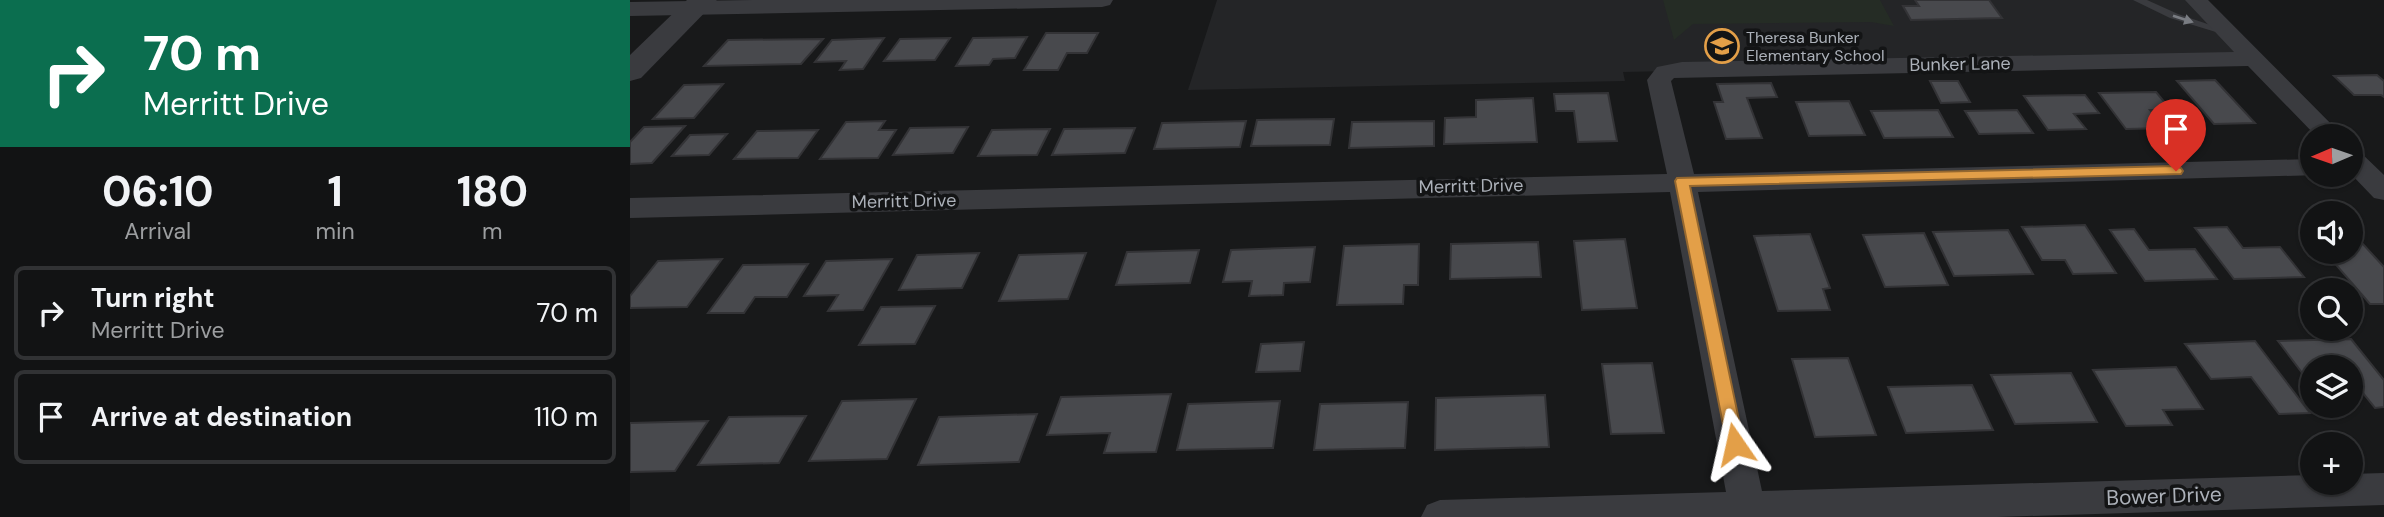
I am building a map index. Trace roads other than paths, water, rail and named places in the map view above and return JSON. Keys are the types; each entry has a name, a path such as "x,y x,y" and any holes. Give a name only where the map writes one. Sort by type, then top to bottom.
{"street":[{"path":"630,9 699,4 1102,0"},
{"path":"2196,0 2318,124"},
{"path":"630,72 699,4"},
{"name":"Bunker Lane","path":"1682,181 1659,80 1666,72 1682,69 2254,59"},
{"name":"Merritt Drive","path":"630,208 2300,168"},
{"path":"2363,172 2384,191"},
{"path":"1682,181 1748,513"},
{"name":"Bower Drive","path":"1440,517 1748,513 2384,489"}],"lane":[{"path":"2138,0 2174,16 2230,34"}],"place":[{"name":"Theresa Bunker Elementary School","path":"1722,46"}]}
